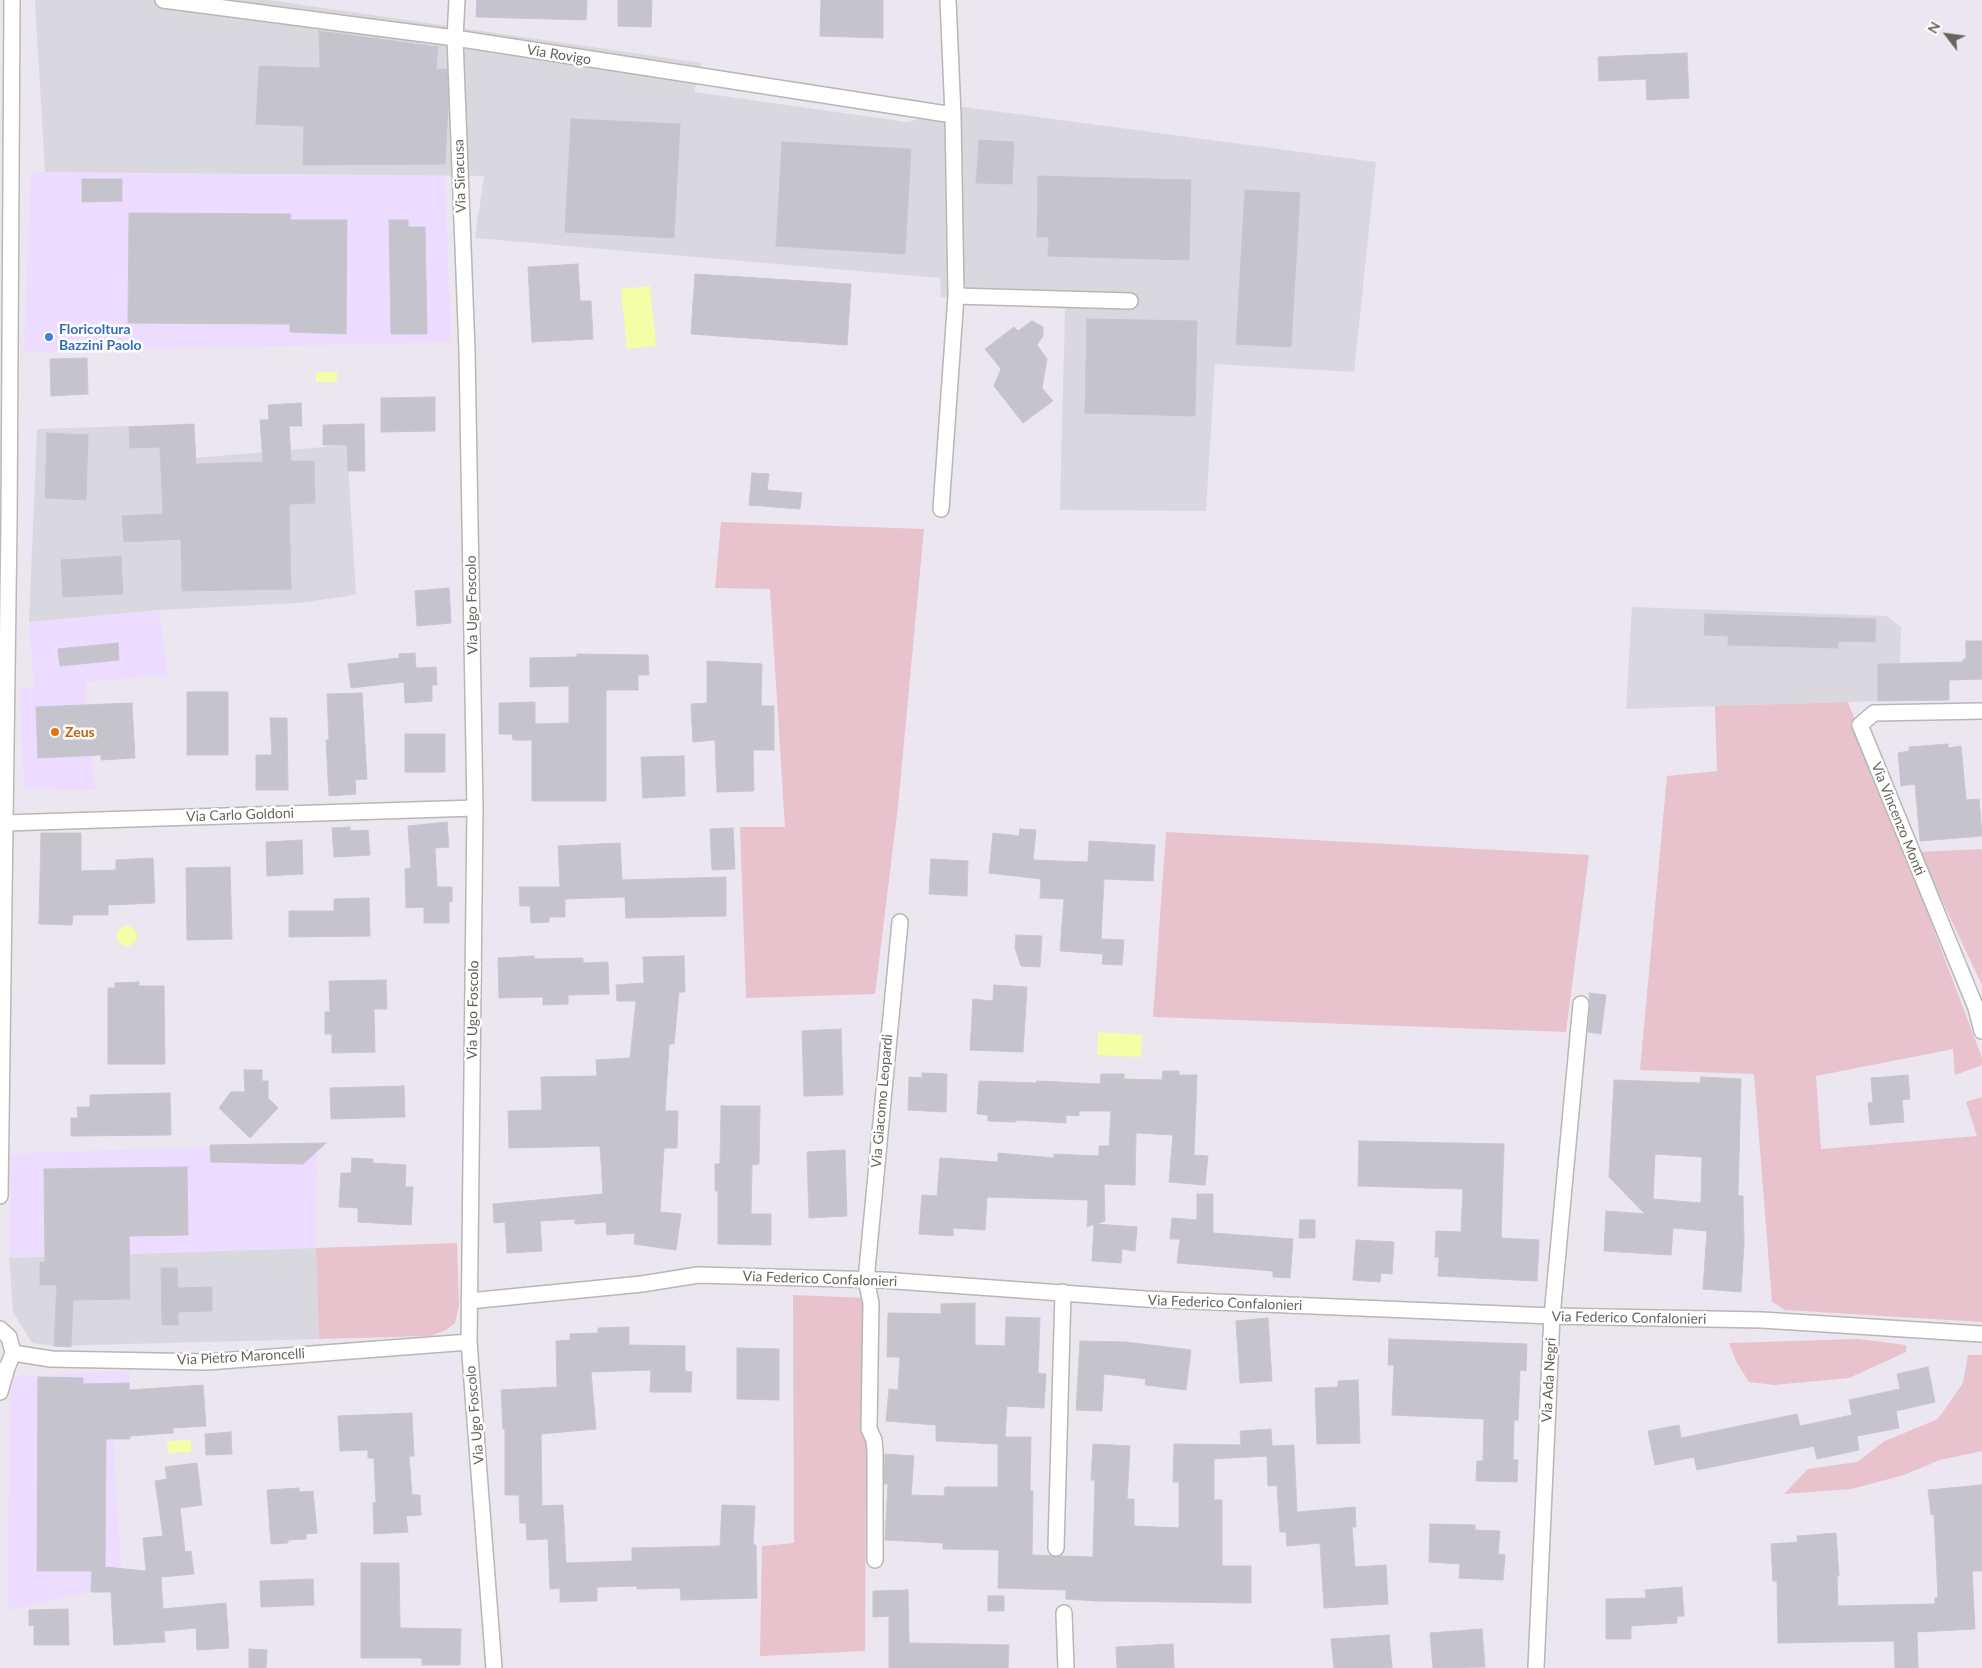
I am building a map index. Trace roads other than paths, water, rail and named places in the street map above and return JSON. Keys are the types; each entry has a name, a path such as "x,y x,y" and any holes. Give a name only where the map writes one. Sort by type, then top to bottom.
{"street":[{"path":"0,1196 11,300 12,0"},
{"name":"Via Rovigo","path":"163,0 455,38 954,115"},
{"name":"Via Siracusa","path":"457,0 455,38 467,351"},
{"path":"941,509 956,296 954,115 948,0"},
{"path":"956,296 1130,301"},
{"name":"Via Ugo Foscolo","path":"467,351 476,808 468,1342 494,1668"},
{"name":"Via Vincenzo Monti","path":"1982,711 1874,713 1860,725 1976,1008 1982,1031"},
{"name":"Via Carlo Goldoni","path":"5,823 476,808"},
{"name":"Via Giacomo Leopardi","path":"875,1560 875,1452 874,1440 869,1429 871,1303 866,1280 900,922"},
{"name":"Via Ada Negri","path":"1536,1668 1552,1316 1580,1004"},
{"name":"Via Federico Confalonieri","path":"469,1301 642,1284 698,1276 866,1280 1145,1299 1552,1316 1762,1320 1982,1334"},
{"path":"1056,1548 1063,1292"},
{"path":"0,1329 9,1337 13,1353 3,1370 0,1392"},
{"name":"Via Pietro Maroncelli","path":"13,1353 51,1359 207,1362 468,1342"},
{"path":"1064,1613 1066,1668"}],"place":[{"name":"Floricoltura Bazzini Paolo","path":"49,337"},
{"name":"Zeus","path":"55,732"}]}
